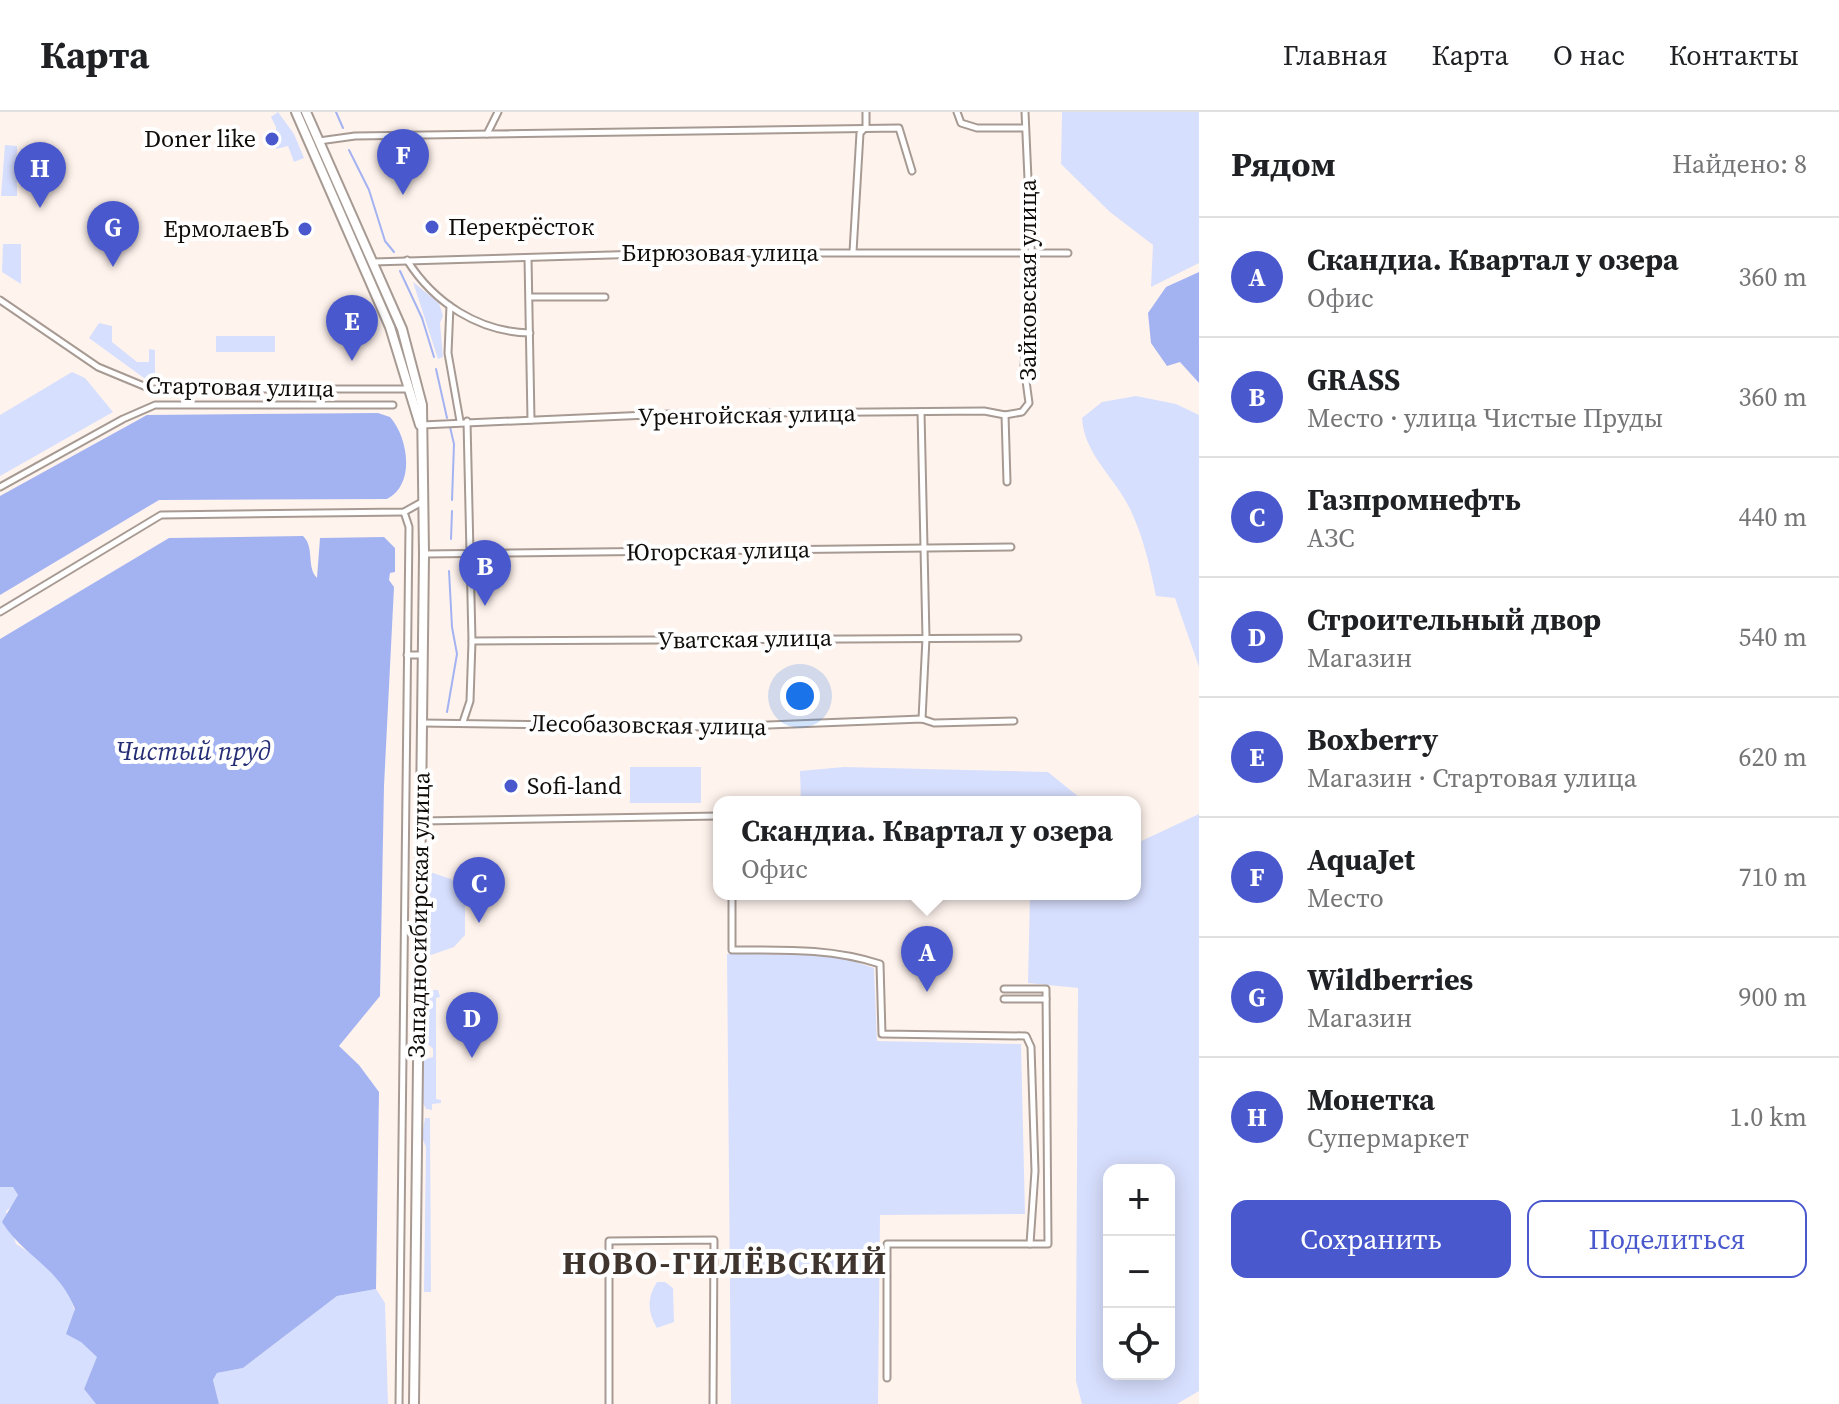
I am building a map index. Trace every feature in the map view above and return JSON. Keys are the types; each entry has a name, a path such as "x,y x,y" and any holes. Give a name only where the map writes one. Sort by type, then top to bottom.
{"main road":[{"name":"Западносибирская улица","path":"296,112 414,388"},
{"name":"Западносибирская улица","path":"306,112 402,329 421,425 424,604 414,1404"}],"street":[{"path":"487,134 498,112"},
{"path":"853,252 860,133 866,127 866,112"},
{"path":"957,112 961,123 977,128 1025,128"},
{"name":"Зайковская улица","path":"1005,415 1022,412 1029,403 1024,366 1032,290 1025,112"},
{"path":"319,141 355,136 899,128 912,171"},
{"name":"Бирюзовая улица","path":"372,262 600,254 1068,253"},
{"path":"528,258 531,420"},
{"path":"407,260 418,277 450,306 489,328 530,333"},
{"path":"530,297 605,297"},
{"name":"Стартовая улица","path":"0,300 98,367 151,389 414,388"},
{"path":"450,306 448,353 463,421 472,554 470,701 463,722"},
{"path":"0,487 155,405 393,405"},
{"name":"Уренгойская улица","path":"421,425 463,421 921,412 984,411 1005,415"},
{"path":"921,412 926,638 922,719"},
{"path":"1005,415 1007,482"},
{"path":"0,612 161,515 404,512 424,501"},
{"path":"399,1404 409,527 404,512"},
{"name":"Югорская улица","path":"424,554 1011,547"},
{"path":"408,603 424,604"},
{"name":"Уватская улица","path":"472,641 1018,638"},
{"path":"407,655 423,655"},
{"path":"406,713 422,713"},
{"name":"Лесобазовская улица","path":"421,723 729,727 922,719 934,723 1014,721"},
{"path":"420,821 713,816"},
{"path":"732,900 732,950 817,950 853,955 880,964 882,1034 1026,1036 1031,1047 1035,1171 1030,1244"},
{"path":"405,902 419,905"},
{"path":"887,1378 887,1244 1048,1244 1046,989 1004,989"},
{"path":"1004,999 1046,999"},
{"path":"403,1026 418,1027"},
{"path":"401,1147 416,1148"},
{"path":"609,1404 609,1241 714,1240 713,1404"}],"shaded area":[{"path":"278,112 294,134 304,158 294,162 288,146 276,149 276,127 271,117"},
{"path":"1062,112 1199,112 1199,263 1151,287 1153,245 1110,212 1061,164"},
{"path":"5,145 17,146 17,196 1,196"},
{"path":"3,244 21,244 21,284 2,272"},
{"path":"413,282 439,303 443,316 440,323 443,357 438,359"},
{"path":"99,323 112,326 112,342 137,362 149,362 149,349 155,350 155,379 144,378 89,338"},
{"path":"216,336 275,336 275,352 216,352"},
{"path":"72,372 85,378 113,412 0,476 0,415"},
{"path":"1136,396 1176,404 1199,415 1199,667 1175,598 1156,596 1143,543 1131,511 1094,455 1084,431 1082,418 1102,402"},
{"path":"630,767 701,767 701,803 630,803"},
{"path":"844,767 1048,772 1078,796 801,796 800,771"},
{"path":"1199,814 1199,1391 1177,1404 1082,1404 1076,1381 1078,988 1028,983 1030,900 1141,900 1141,841"},
{"path":"430,872 451,879 465,890 465,935 454,947 428,956 427,874"},
{"path":"727,954 834,955 874,968 877,1041 1021,1044 1025,1214 880,1215 878,1404 731,1404"},
{"path":"430,990 438,990 440,997 436,998 436,1099 441,1103 432,1104 432,1110 426,1109 421,1099 422,1060 433,1057 433,1049 425,1041 425,996"},
{"path":"425,1118 430,1118 431,1292 424,1292 426,1147 422,1137"},
{"path":"0,1187 14,1187 18,1195 15,1204 6,1211 16,1244 58,1276 71,1300 81,1333 98,1357 84,1389 96,1404 0,1404"},
{"path":"657,1282 665,1282 673,1288 674,1322 657,1328 650,1305 651,1293"},
{"path":"376,1289 385,1303 388,1404 219,1404 213,1380 217,1373 243,1368 337,1296"}],"water":[{"path":"1199,272 1199,383 1180,362 1167,366 1151,343 1148,313 1166,287"},
{"path":"378,413 390,417 405,448 402,483 387,499 159,500 0,595 0,496 147,415"},
{"name":"Чистый пруд","path":"303,536 309,546 312,568 317,578 320,538 384,537 395,548 395,572 390,573 389,580 394,587 384,786 380,996 339,1046 359,1065 379,1092 376,1289 337,1296 243,1368 217,1373 213,1380 219,1404 96,1404 84,1389 97,1357 81,1342 66,1334 75,1309 68,1294 2,1222 18,1195 13,1187 0,1187 0,639 169,538"}],"waterway":[{"path":"336,112 343,128"},
{"path":"349,150 369,190 385,241 394,252"},
{"path":"400,271 422,318 434,357"},
{"path":"436,369 447,418"},
{"path":"450,427 454,444 452,500"},
{"path":"451,539 452,511"},
{"path":"447,712 457,654 449,571"}],"place":[{"name":"Doner like","path":"272,139"},
{"name":"AquaJet","path":"403,195"},
{"name":"Монетка","path":"40,208"},
{"name":"Перекрёсток","path":"432,227"},
{"name":"ЕрмолаевЪ","path":"305,229"},
{"name":"Wildberries","path":"113,267"},
{"name":"Boxberry","path":"352,361"},
{"name":"GRASS","path":"485,606"},
{"name":"Sofi-land","path":"511,786"},
{"name":"Газпромнефть","path":"479,923"},
{"name":"Скандиа. Квартал у озера","path":"927,992"},
{"name":"Строительный двор","path":"472,1058"}],"district":[{"name":"НОВО-ГИЛЁВСКИЙ","path":"725,1263"}]}
